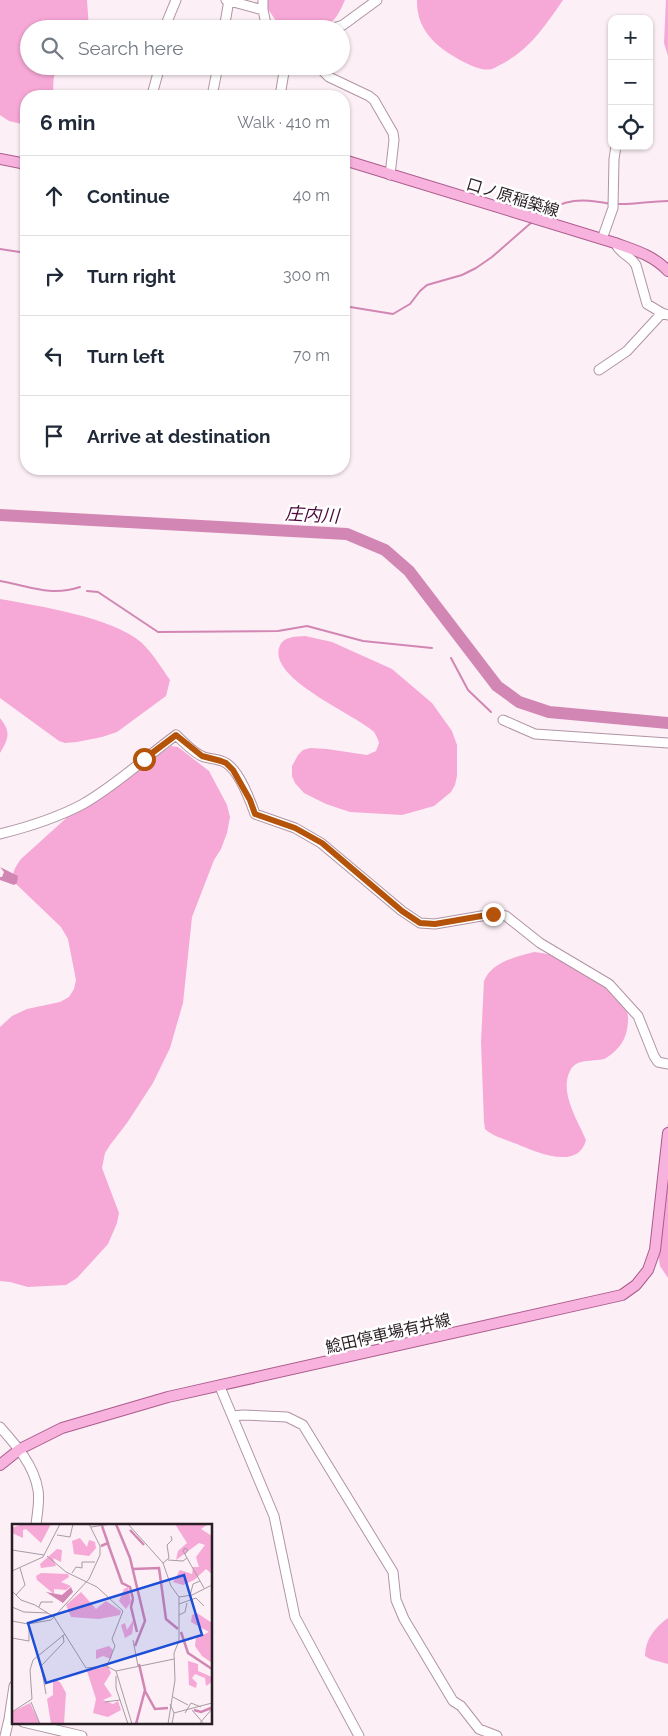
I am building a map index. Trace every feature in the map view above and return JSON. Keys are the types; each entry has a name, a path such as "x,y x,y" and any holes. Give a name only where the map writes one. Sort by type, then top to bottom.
{"main road":[{"path":"0,159 20,163"},
{"name":"口ノ原稲築線","path":"350,162 615,243 650,256 668,271"},
{"name":"鯰田停車場有井線","path":"0,1465 20,1449 62,1428 168,1397 220,1387 622,1294 636,1285 648,1270 655,1250 668,1133"}],"street":[{"path":"168,20 176,0"},
{"path":"225,20 228,0 263,5 266,20"},
{"path":"350,20 377,0"},
{"path":"153,90 157,75"},
{"path":"213,90 216,75"},
{"path":"281,90 284,75"},
{"path":"326,75 374,100 393,133 390,175"},
{"path":"602,239 613,208 615,150"},
{"path":"599,370 627,351 665,314 647,304 634,260 619,251 615,243"},
{"path":"503,720 536,734 668,743"},
{"path":"0,834 30,826 82,804 117,782 176,735 202,756 226,763 233,770 250,800 255,814 295,828 322,843 402,911 420,923 435,924 493,914 506,916 540,943 609,984 638,1016 658,1062 668,1064"},
{"path":"220,1387 274,1516 296,1617 359,1736"},
{"path":"233,1416 287,1418 303,1425 393,1572 396,1600 404,1619 453,1701 461,1706 479,1729 497,1736"},
{"path":"0,1427 20,1449 35,1478 39,1491 36,1524"},
{"path":"5,1736 11,1719"},
{"path":"31,1724 82,1736"}],"shaded area":[{"path":"0,0 87,0 88,20 20,20 20,75 54,75 53,90 20,90 20,124 9,121 0,115"},
{"path":"266,0 345,0 334,20 275,20 266,6"},
{"path":"417,0 563,0 543,28 521,51 492,69 482,69 456,58 431,39 421,22"},
{"path":"666,0 668,0 668,56 664,43"},
{"path":"0,599 94,619 129,634 146,647 170,680 166,696 117,732 77,742 65,743 59,741 0,698"},
{"path":"305,636 332,642 392,669 432,703 452,731 457,745 457,776 451,792 434,806 402,815 350,812 326,804 304,793 295,783 292,776 292,766 303,750 310,748 327,749 367,755 376,751 379,743 374,732 300,684 287,672 280,660 279,648 281,644 289,638"},
{"path":"0,718 6,727 8,735 0,753"},
{"path":"171,746 178,747 209,771 227,805 230,817 221,849 214,860 192,917 183,1003 170,1048 153,1083 105,1153 102,1168 119,1213 117,1223 108,1244 77,1278 66,1285 28,1287 0,1281 0,1027 12,1016 27,1009 60,1002 69,997 74,989 76,980 68,939 61,927 14,882 14,873 21,859 73,812 114,789"},
{"path":"0,867 18,876 17,883 14,885 0,880 4,872"},
{"path":"534,952 568,958 588,966 606,979 620,995 628,1014 625,1036 616,1050 604,1059 580,1062 570,1071 567,1079 568,1097 586,1140 582,1149 575,1155 566,1157 556,1157 535,1151 496,1136 485,1129 481,1042 484,981 498,965 512,958"},
{"path":"668,1123 668,1278 660,1266 653,1225 656,1192"},
{"path":"668,1618 668,1664 645,1656 645,1650 652,1634"}],"waterway":[{"path":"540,216 557,206 574,201 583,200 611,204"},
{"path":"616,204 668,201"},
{"path":"350,307 393,314 410,304 427,285 462,275 476,268 492,257 532,222"},
{"path":"0,249 20,252"},
{"name":"庄内川","path":"0,515 347,534 385,550 409,571 497,686 519,702 549,712 668,723"},
{"path":"0,581 49,591 69,590 80,587"},
{"path":"87,591 98,592 158,632 278,631 307,626 363,641 432,648"},
{"path":"451,658 468,690 491,712"}],"route":[{"path":"144,759 176,735 202,756 226,763 243,786 255,814 295,828 322,843 402,911 420,923 453,922 493,914"}]}
